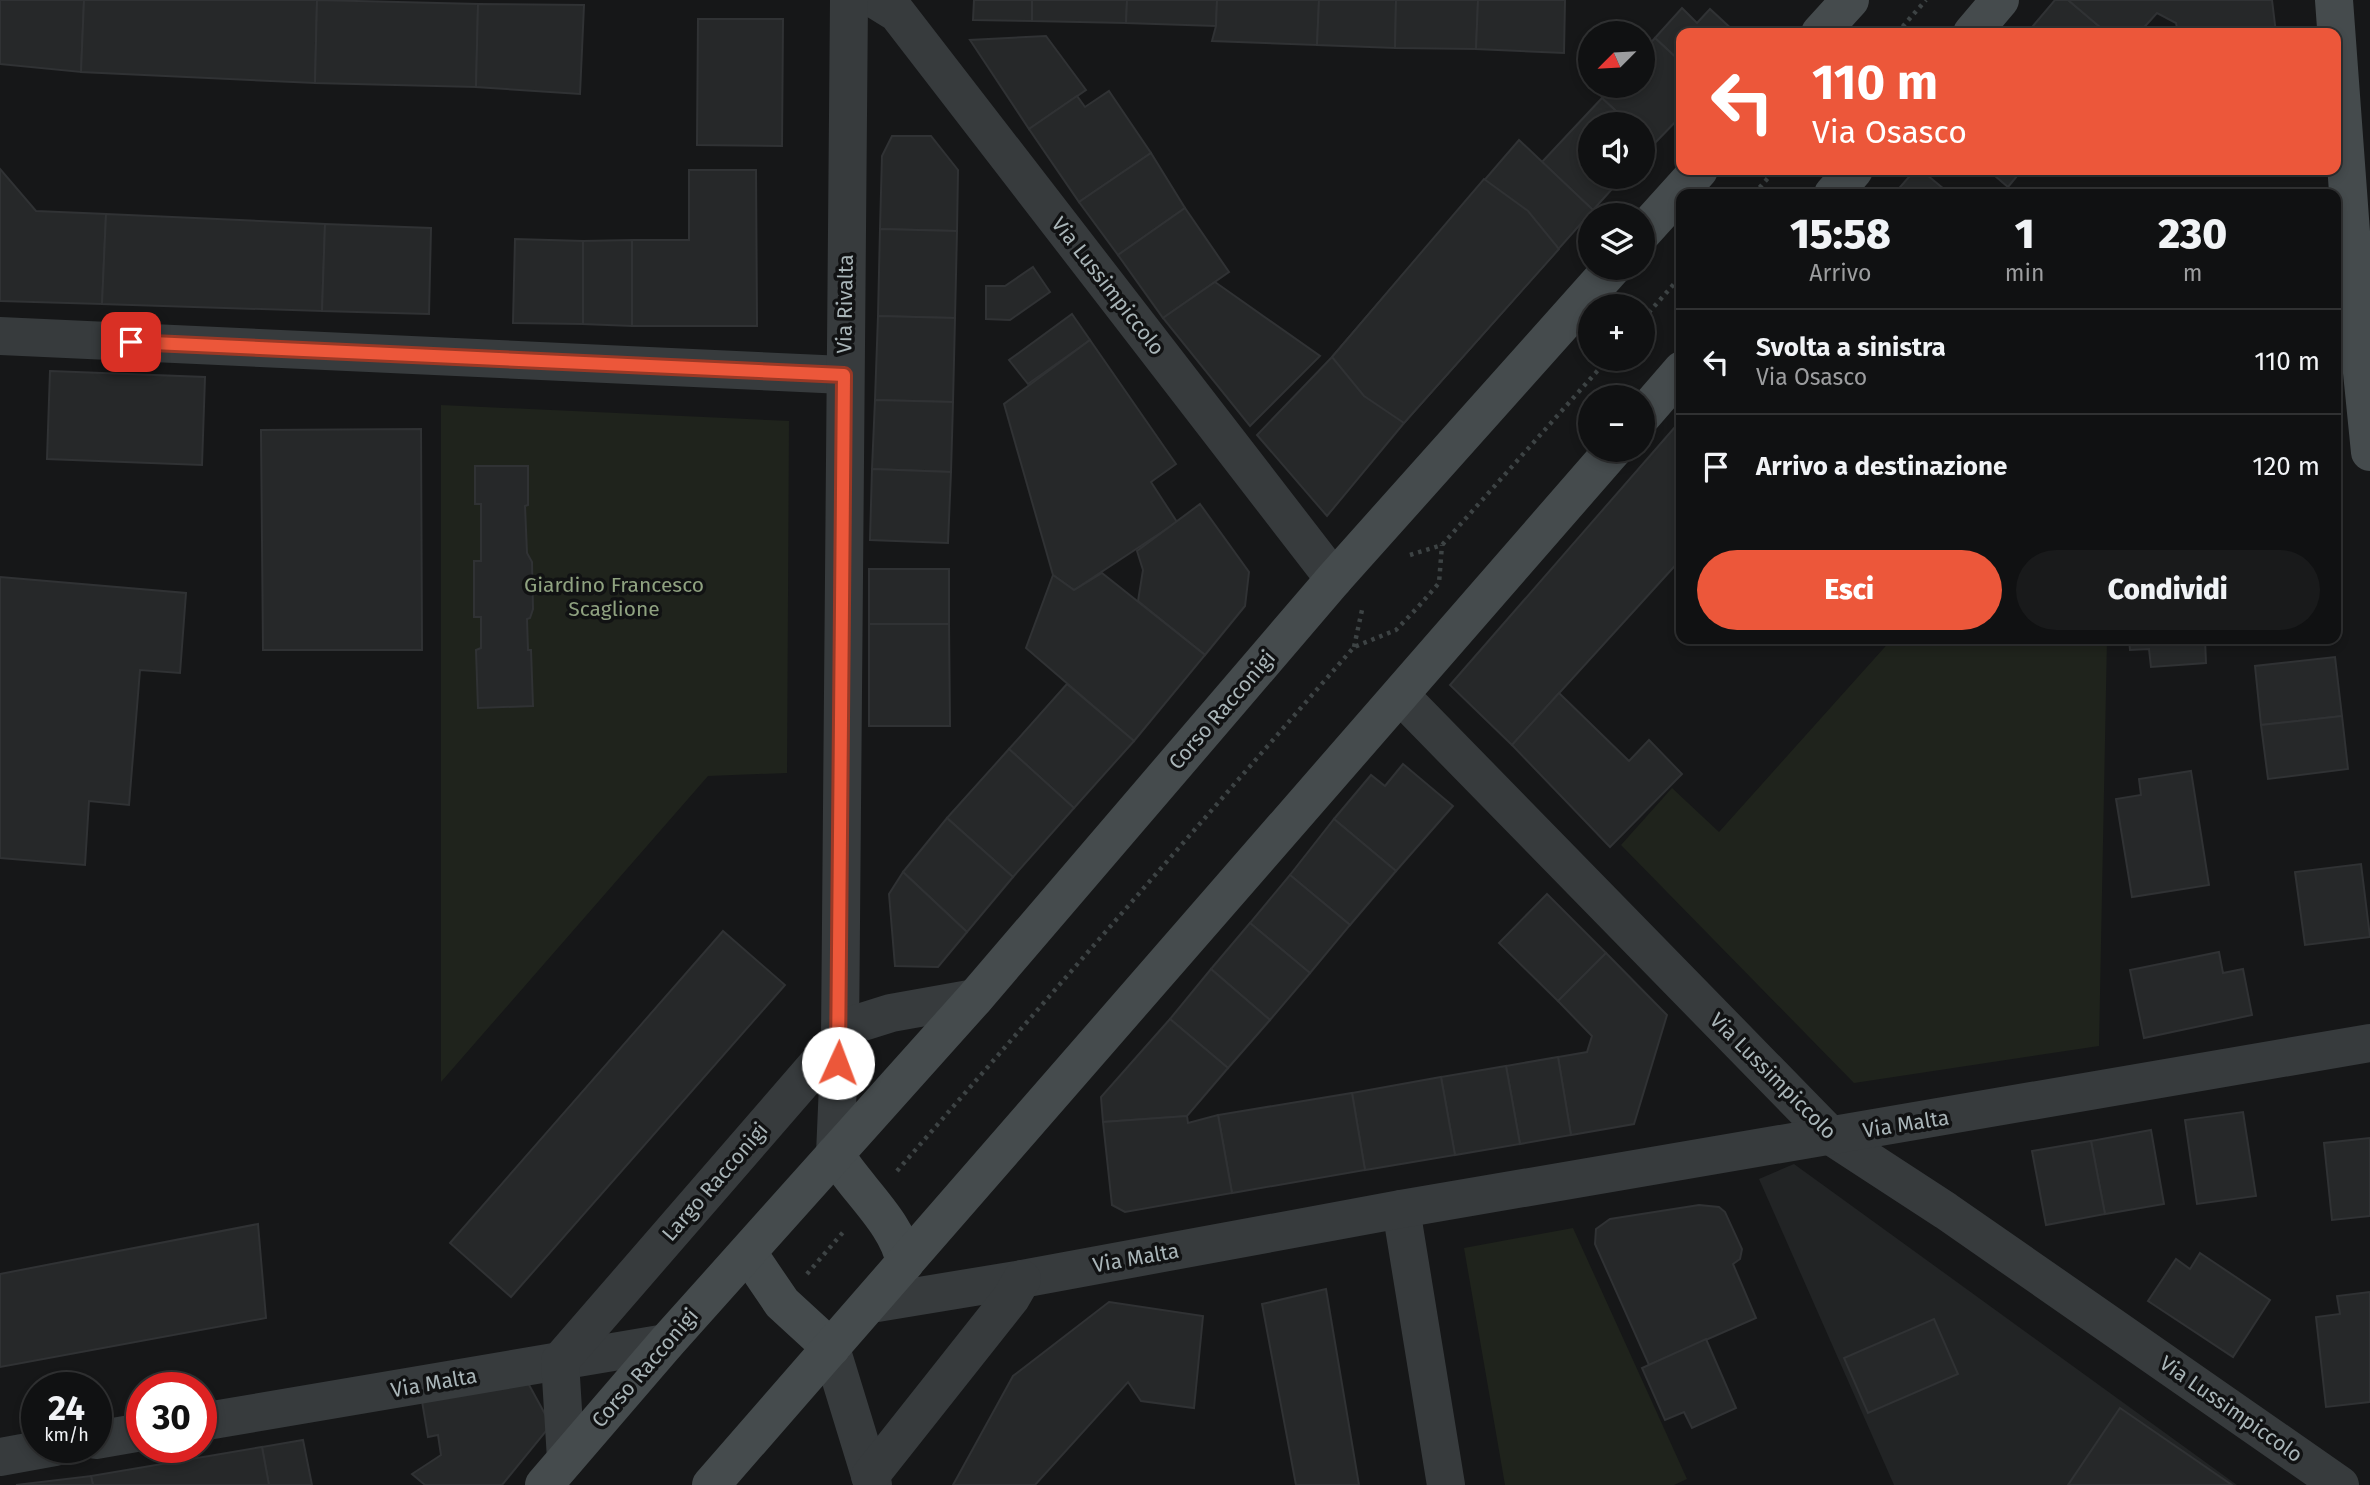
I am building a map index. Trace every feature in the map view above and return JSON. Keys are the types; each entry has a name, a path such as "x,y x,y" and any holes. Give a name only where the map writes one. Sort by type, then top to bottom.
{"street":[{"name":"Via Rivalta","path":"835,1154 840,1038 849,0"},
{"name":"Via Lussimpiccolo","path":"876,0 897,13 1334,579"},
{"path":"1825,28 1850,0"},
{"path":"1976,28 2000,0"},
{"path":"2334,0 2335,28"},
{"path":"1682,189 1694,175"},
{"path":"1837,189 1850,175"},
{"path":"2341,175 2347,342 2370,452"},
{"path":"1655,219 1676,195"},
{"name":"Corso Racconigi","path":"555,1472 666,1343 975,998 1334,579 1601,280"},
{"path":"0,335 844,375"},
{"path":"1655,401 1676,377"},
{"path":"711,1485 1603,462"},
{"name":"Via Lussimpiccolo","path":"1401,696 1831,1136 1946,1211 2340,1485"},
{"name":"Largo Racconigi","path":"560,1361 840,1038 856,1024 891,1013 975,998"},
{"name":"Via Malta","path":"871,1304 1401,1209 2370,1043"},
{"path":"835,1154 896,1234 905,1263"},
{"path":"1401,1209 1446,1485"},
{"path":"748,1253 782,1303 831,1348 871,1481"},
{"path":"871,1481 1011,1298 1022,1279"},
{"name":"Via Malta","path":"217,1419 666,1343"},
{"path":"555,1472 560,1361"},
{"path":"0,1457 21,1453"}],"path":[{"path":"1901,28 1926,0"},
{"path":"1759,189 1771,175"},
{"path":"1655,305 1676,282"},
{"path":"782,1303 1354,647 1396,630 1439,583 1442,545 1597,371"}],"shaded area":[{"path":"1794,1164 2237,1485 1894,1485 1759,1179"}],"green space":[{"name":"Giardino Francesco Scaglione","path":"441,405 789,421 787,773 708,776 441,1082"},
{"path":"1888,644 2107,644 2099,1046 1854,1083 1621,845 1672,788 1719,832"},
{"path":"1573,1228 1687,1479 1674,1485 1505,1485 1464,1248"}],"building":[{"path":"0,0 84,0 81,72 0,64"},
{"path":"84,0 317,0 315,83 81,72"},
{"path":"317,0 478,4 476,87 315,83"},
{"path":"974,0 1032,0 1032,21 973,20"},
{"path":"1032,0 1127,0 1126,23 1032,21"},
{"path":"1127,0 1217,0 1216,26 1126,23"},
{"path":"1217,0 1319,0 1317,45 1212,41 1216,26"},
{"path":"1319,0 1396,0 1395,48 1317,45"},
{"path":"1396,0 1478,0 1476,49 1395,48"},
{"path":"1478,0 1565,0 1564,53 1476,49"},
{"path":"2055,0 2068,0 2101,28 2031,28"},
{"path":"2068,0 2272,0 2275,28 2177,28 2176,23 2157,13 2144,28 2101,28"},
{"path":"478,4 584,5 580,94 476,87"},
{"path":"1682,8 1697,23 1710,9 1731,28 1676,28 1676,57 1656,37"},
{"path":"698,19 783,19 782,146 697,145"},
{"path":"1046,36 1086,90 1029,129 970,40"},
{"path":"1656,39 1676,57 1676,121 1655,143 1655,112 1617,112 1602,98 1656,98"},
{"path":"1109,91 1151,153 1079,202 1029,129 1077,96 1085,107"},
{"path":"1602,98 1617,112 1589,112"},
{"path":"1578,124 1578,189 1612,189 1599,203 1586,203 1542,162"},
{"path":"892,136 931,136 958,170 957,231 880,229 882,156"},
{"path":"1519,140 1586,203 1578,203 1578,227 1404,423 1327,516 1257,435 1332,357"},
{"path":"1151,153 1185,208 1118,255 1079,202"},
{"path":"0,169 36,211 106,214 102,304 0,301"},
{"path":"689,170 756,170 757,326 632,326 632,240 689,240"},
{"path":"1911,175 1927,175 1944,189 1898,189"},
{"path":"1994,175 2018,175 2008,187"},
{"path":"1484,179 1528,211 1559,249 1404,423 1364,396 1332,357"},
{"path":"1185,208 1229,272 1163,318 1118,255"},
{"path":"106,214 325,224 322,311 102,304"},
{"path":"325,224 431,228 429,314 322,311"},
{"path":"880,229 957,231 955,318 878,316"},
{"path":"515,239 583,241 583,324 513,323"},
{"path":"632,240 632,326 583,324 583,241"},
{"path":"1033,267 1050,292 1010,320 986,319 986,286 1005,286"},
{"path":"1215,282 1320,356 1250,426 1163,318"},
{"path":"1072,314 1090,340 1028,384 1009,360"},
{"path":"878,316 955,318 953,402 875,400"},
{"path":"1090,340 1176,464 1151,482 1177,522 1074,590 1053,575 1004,404"},
{"path":"50,371 205,377 202,465 47,459"},
{"path":"875,400 953,402 951,472 872,469"},
{"path":"1676,426 1676,565 1512,745 1450,685 1644,462 1655,462 1655,450"},
{"path":"421,429 422,650 263,650 261,430"},
{"path":"475,466 528,466 528,505 525,506 527,553 532,562 533,609 527,619 533,706 478,708 476,650 481,648 481,617 474,617 474,561 481,561 481,504 475,504"},
{"path":"872,469 951,472 948,543 870,540"},
{"path":"1200,504 1249,572 1245,606 1205,655 1138,601 1143,570 1137,551"},
{"path":"869,569 949,569 949,624 869,624"},
{"path":"1102,573 1205,655 1134,741 1026,648 1053,575 1074,590"},
{"path":"0,577 186,593 180,673 140,670 129,805 89,801 85,865 0,858"},
{"path":"869,624 949,624 950,726 869,726"},
{"path":"2129,644 2205,644 2206,663 2151,667 2149,649 2130,650"},
{"path":"2335,657 2342,716 2261,725 2255,666"},
{"path":"1067,684 1134,741 1074,808 1009,749"},
{"path":"1559,693 1629,761 1649,740 1682,774 1610,847 1512,745"},
{"path":"2342,716 2348,769 2268,779 2261,725"},
{"path":"1009,749 1074,808 1013,877 947,818"},
{"path":"1403,764 1453,806 1396,871 1334,819 1371,775 1385,786"},
{"path":"2191,771 2209,885 2132,897 2116,799 2141,795 2139,779"},
{"path":"947,818 1013,877 967,932 903,872"},
{"path":"1334,819 1396,871 1350,925 1290,875"},
{"path":"2361,864 2370,937 2305,945 2295,872"},
{"path":"903,872 967,932 938,967 895,966 889,894"},
{"path":"1290,875 1350,925 1310,973 1250,923"},
{"path":"1547,894 1606,953 1558,1001 1499,943"},
{"path":"1250,923 1310,973 1270,1020 1211,969"},
{"path":"723,931 785,985 511,1297 450,1243"},
{"path":"2219,952 2223,973 2243,969 2252,1015 2144,1038 2130,970"},
{"path":"1606,953 1667,1015 1634,1124 1571,1135 1558,1057 1587,1052 1592,1036 1558,1001"},
{"path":"1211,969 1270,1020 1228,1068 1170,1019"},
{"path":"1170,1019 1228,1068 1187,1116 1103,1122 1101,1097"},
{"path":"1558,1057 1571,1135 1520,1144 1506,1066"},
{"path":"1506,1066 1520,1144 1455,1155 1441,1077"},
{"path":"1441,1077 1455,1155 1365,1170 1352,1093"},
{"path":"1352,1093 1365,1170 1232,1193 1218,1115"},
{"path":"2243,1112 2256,1196 2197,1204 2185,1120"},
{"path":"1218,1115 1232,1193 1125,1212 1112,1205 1103,1122 1187,1116 1188,1123"},
{"path":"2151,1130 2164,1204 2105,1214 2091,1141"},
{"path":"2370,1138 2370,1216 2332,1220 2324,1143"},
{"path":"2091,1141 2105,1214 2046,1225 2032,1151"},
{"path":"1699,1205 1719,1207 1725,1212 1742,1249 1740,1259 1733,1264 1756,1318 1649,1365 1595,1244 1596,1229 1610,1219"},
{"path":"258,1224 266,1318 0,1367 0,1274"},
{"path":"2200,1253 2270,1300 2233,1357 2148,1301 2176,1259 2190,1269"},
{"path":"1326,1289 1359,1485 1296,1485 1262,1304"},
{"path":"2370,1292 2370,1402 2326,1407 2316,1317 2340,1314 2337,1296"},
{"path":"1109,1302 1203,1316 1194,1408 1141,1401 1128,1382 1035,1485 953,1485 1013,1376"},
{"path":"1934,1319 1958,1374 1868,1413 1844,1358"},
{"path":"1706,1339 1736,1408 1692,1428 1684,1412 1665,1420 1642,1368"},
{"path":"528,1383 551,1425 502,1485 425,1485 412,1474 441,1455 438,1435 428,1437 422,1401"},
{"path":"2120,1408 2232,1485 2068,1485"},
{"path":"303,1440 312,1485 269,1485 262,1447"},
{"path":"262,1447 269,1485 93,1485 91,1476 168,1463 217,1463 217,1455"},
{"path":"91,1476 93,1485 16,1485"}],"route":[{"path":"131,342 844,375 838,1063"}]}
